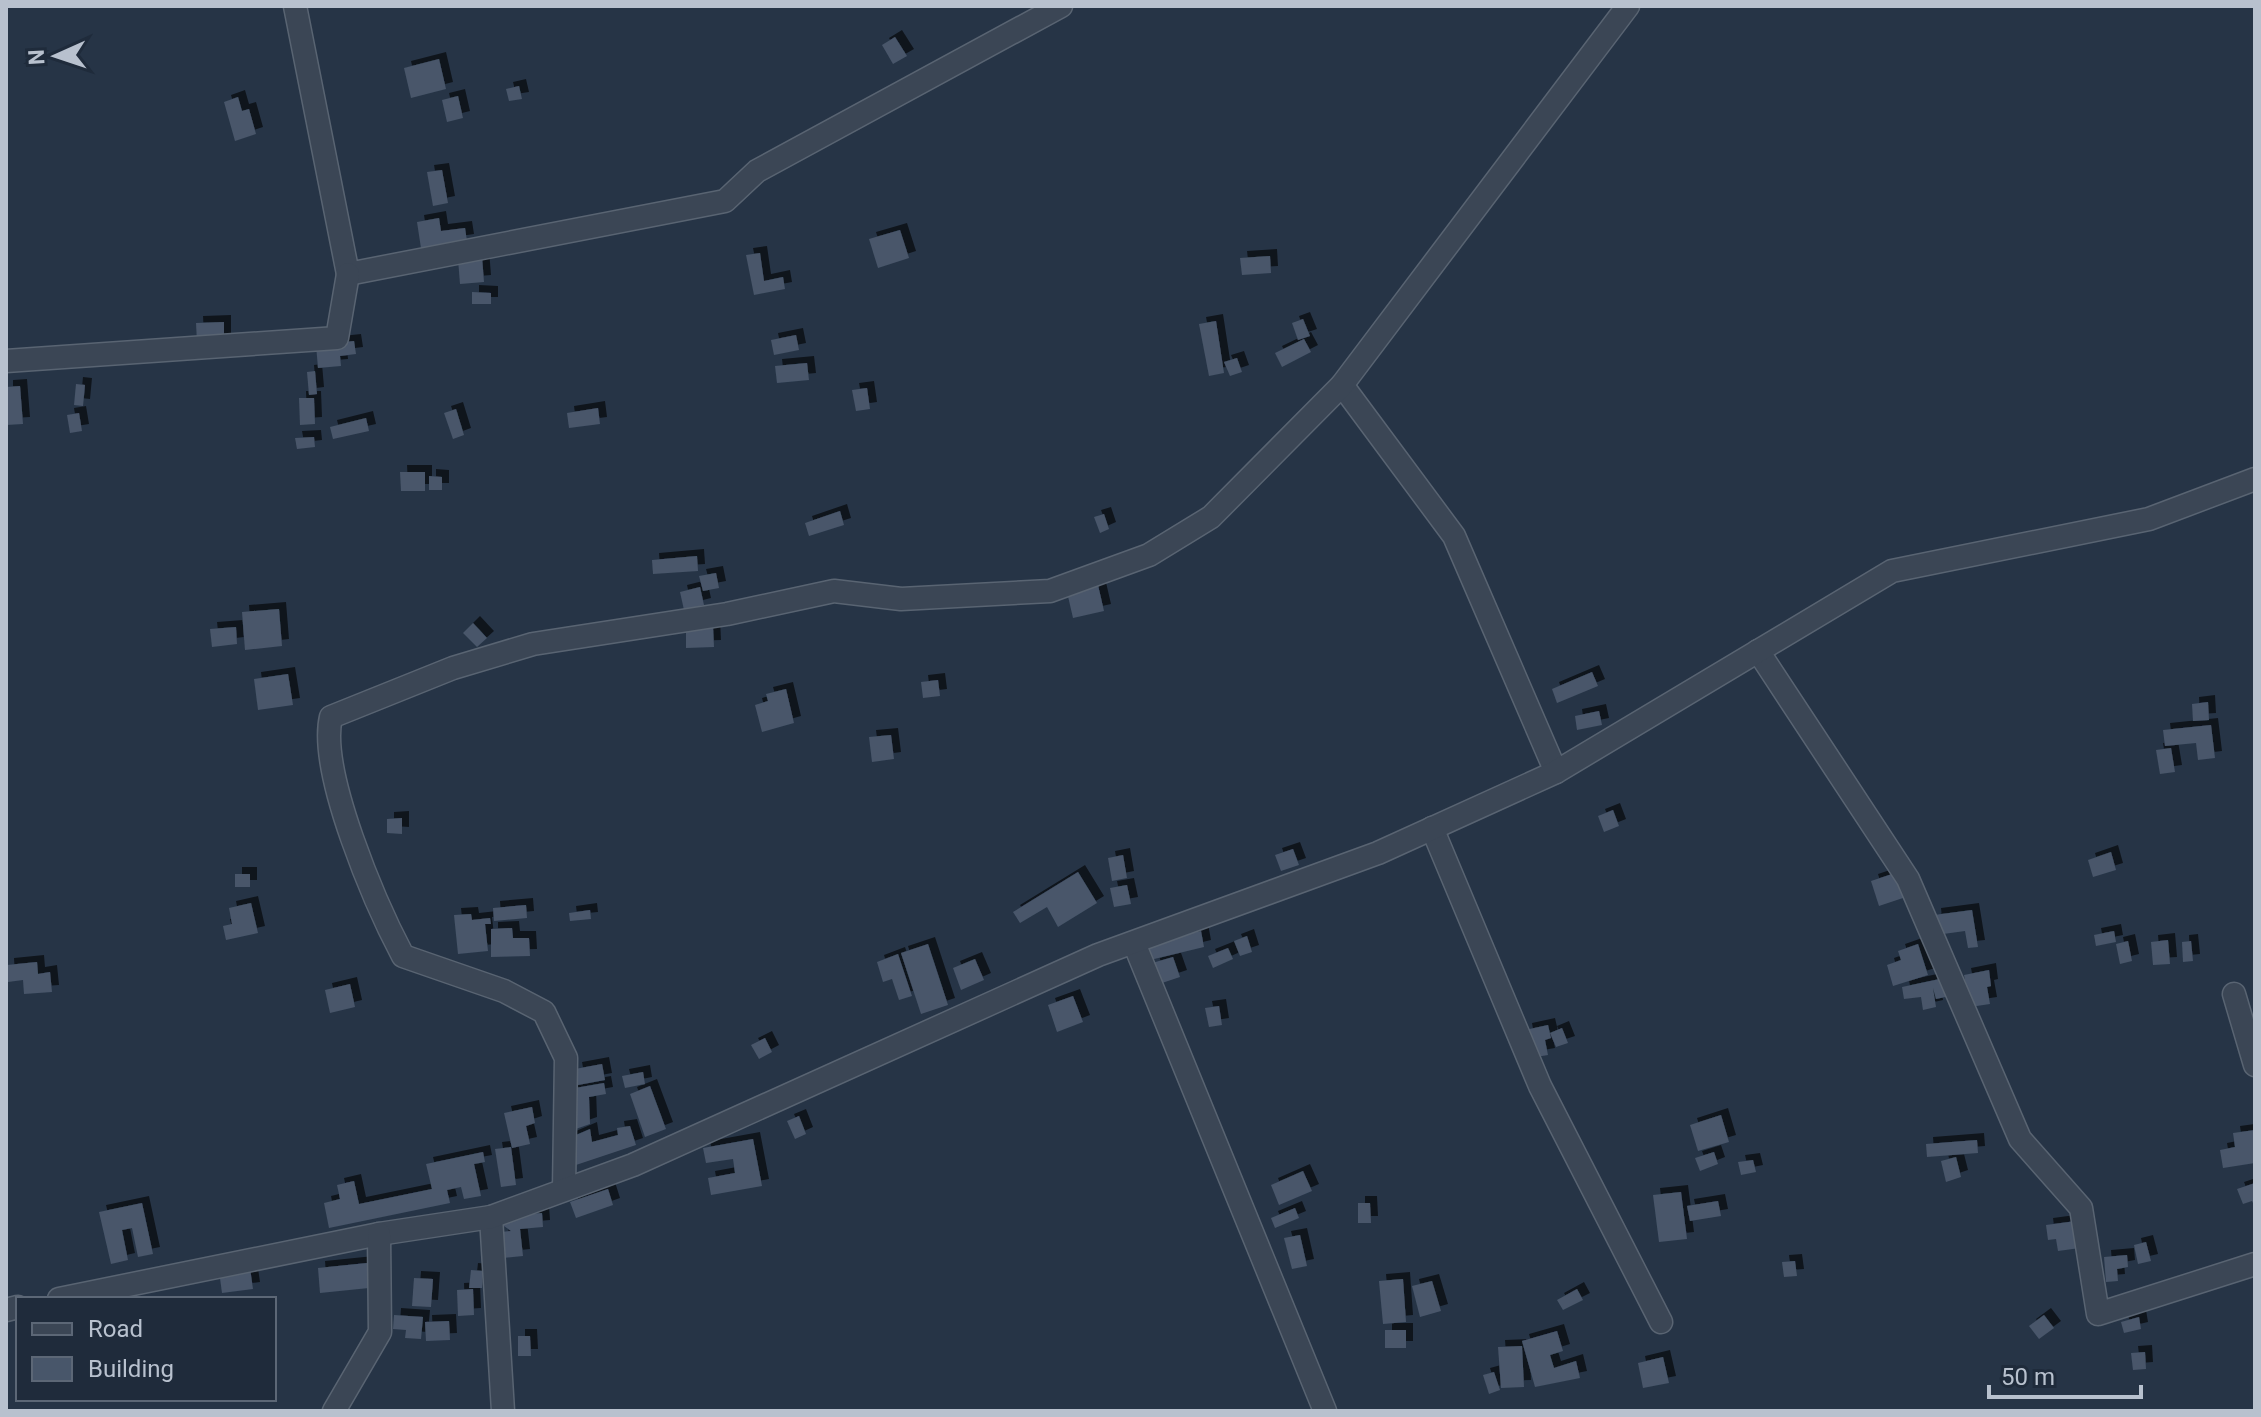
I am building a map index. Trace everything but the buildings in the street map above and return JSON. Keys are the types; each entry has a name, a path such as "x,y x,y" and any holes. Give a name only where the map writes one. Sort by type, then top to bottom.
{"street":[{"path":"6,361 337,338 348,274 295,6"},
{"path":"348,274 725,201 757,171 1061,6"},
{"path":"564,1189 566,1058 544,1012 504,991 403,956 383,919 340,803 327,733 331,717 453,668 533,644 727,614 834,591 901,599 1050,591 1149,555 1211,517 1342,385 1628,6"},
{"path":"1342,385 1454,536 1556,772"},
{"path":"69,1297 379,1234 491,1217 633,1165 1098,955 1378,853 1556,772 1892,571 2149,519 2255,479"},
{"path":"1758,651 1908,879 2020,1139 2081,1208 2098,1314 2255,1264"},
{"path":"1432,828 1540,1086 1661,1322"},
{"path":"1134,943 1325,1411"},
{"path":"2234,994 2255,1065"},
{"path":"491,1217 503,1411"},
{"path":"334,1411 380,1332 379,1234"}]}
